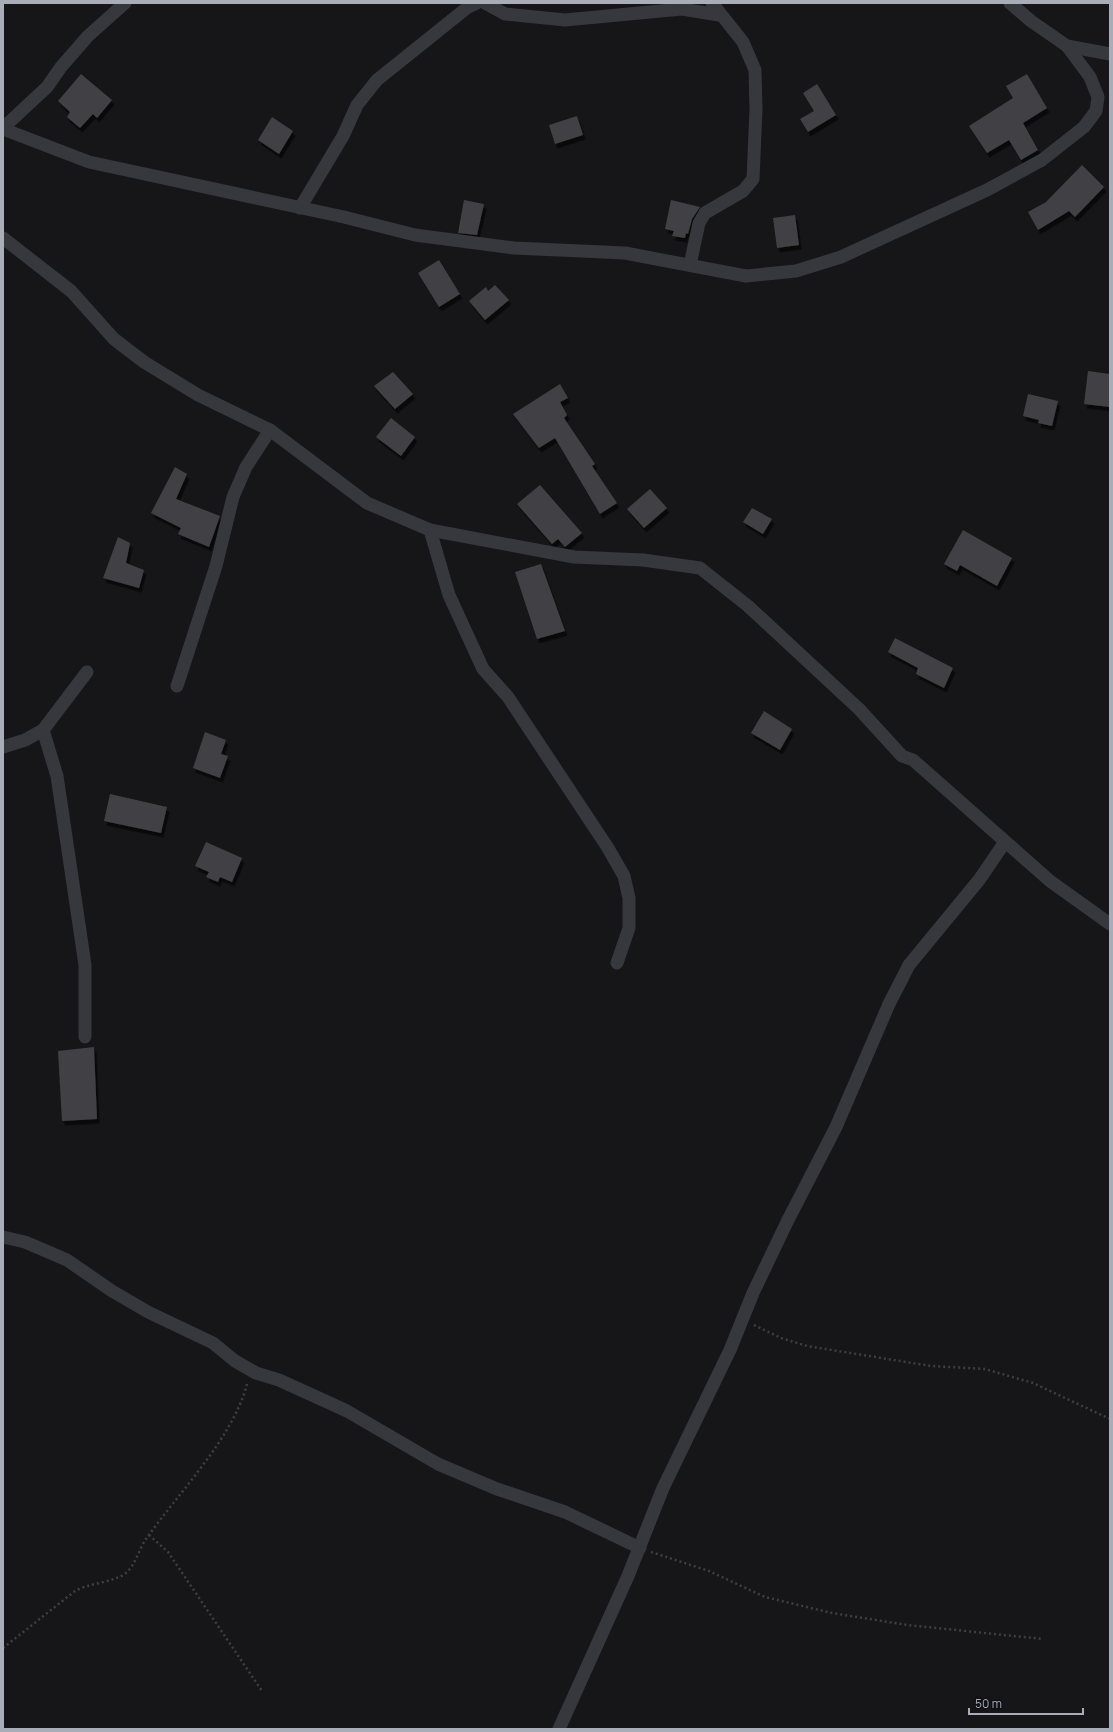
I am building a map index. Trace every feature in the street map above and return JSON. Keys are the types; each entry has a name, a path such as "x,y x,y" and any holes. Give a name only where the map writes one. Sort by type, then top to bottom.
{"street":[{"path":"125,3 88,36 61,67 47,87 3,128 89,162 300,208 415,235 514,248 625,253 746,276 796,271 841,257 889,236 987,190 1042,160 1084,127 1096,111 1098,97 1090,78 1067,46 1031,21 1010,3"},
{"path":"300,208 343,136 357,105 377,80 468,7 477,3"},
{"path":"485,3 505,14 565,20 682,9 720,15"},
{"path":"690,265 699,223 705,213 742,191 753,179 756,109 755,70 743,42 720,15 712,3"},
{"path":"1067,46 1110,54"},
{"path":"3,238 71,291 114,338 144,362 198,395 270,430 367,503 430,530 574,557 643,560 700,568 748,606 854,704 902,756 913,760 1050,881 1110,924"},
{"path":"177,686 216,566 233,497 246,467 270,430"},
{"path":"430,530 449,595 483,669 508,697 608,848 624,876 629,898 629,928 617,963"},
{"path":"3,747 26,740 43,730 87,672"},
{"path":"43,730 57,776 85,965 85,1037"},
{"path":"558,1729 640,1548 663,1488 730,1350 742,1320 787,1222 836,1127 889,1004 909,965 979,880 1005,842"},
{"path":"3,1237 25,1242 67,1260 112,1291 148,1312 213,1343 251,1370 347,1411 438,1464 497,1489 565,1512 640,1548"}],"path":[{"path":"742,1320 781,1338 807,1346 931,1366 985,1369 1033,1383 1110,1419"},
{"path":"3,1648 75,1591 85,1586 125,1574 131,1568 150,1534 231,1424 243,1400 251,1370"},
{"path":"150,1534 168,1552 262,1691"},
{"path":"640,1548 709,1571 765,1597 832,1613 907,1625 1043,1639"}],"building":[{"path":"81,74 112,100 97,118 93,114 80,128 67,117 70,112 58,101"},
{"path":"1027,74 1047,108 1023,123 1038,150 1021,160 1009,140 987,153 969,126 1013,98 1006,86"},
{"path":"817,84 836,115 808,132 800,119 814,111 803,93"},
{"path":"577,116 583,135 555,144 549,125"},
{"path":"272,117 293,131 279,154 258,140"},
{"path":"1082,165 1104,187 1075,217 1069,211 1038,230 1028,212 1046,202"},
{"path":"464,200 484,204 477,235 458,233"},
{"path":"671,200 700,207 692,219 688,234 686,233 685,238 672,236 674,231 665,229"},
{"path":"795,215 799,245 777,248 773,218"},
{"path":"439,260 460,294 439,307 418,273"},
{"path":"495,285 509,300 485,320 469,301 486,287 488,291"},
{"path":"1088,371 1110,374 1110,407 1084,404"},
{"path":"393,372 413,394 395,409 374,386"},
{"path":"560,384 568,398 560,402 567,415 564,418 595,464 592,466 617,503 600,514 555,438 539,448 513,414"},
{"path":"1028,394 1058,401 1052,426 1038,423 1039,420 1023,416"},
{"path":"391,418 415,437 401,456 376,437"},
{"path":"175,467 187,474 176,499 220,516 209,547 178,534 181,528 151,513"},
{"path":"540,485 582,533 565,547 558,539 552,544 517,504"},
{"path":"650,489 667,508 644,528 627,509"},
{"path":"752,508 772,519 763,534 743,522"},
{"path":"963,530 1012,558 997,586 960,565 957,571 944,564"},
{"path":"118,537 130,543 126,563 144,570 139,588 103,578"},
{"path":"541,564 565,631 537,639 515,572"},
{"path":"895,638 953,668 944,688 916,674 918,668 888,652"},
{"path":"764,711 792,729 780,750 751,733"},
{"path":"205,732 226,740 221,754 228,756 220,778 193,768"},
{"path":"110,794 167,807 161,833 104,821"},
{"path":"206,842 242,858 232,882 220,877 218,882 206,877 209,872 195,866"},
{"path":"94,1047 97,1119 62,1121 58,1051"}]}
